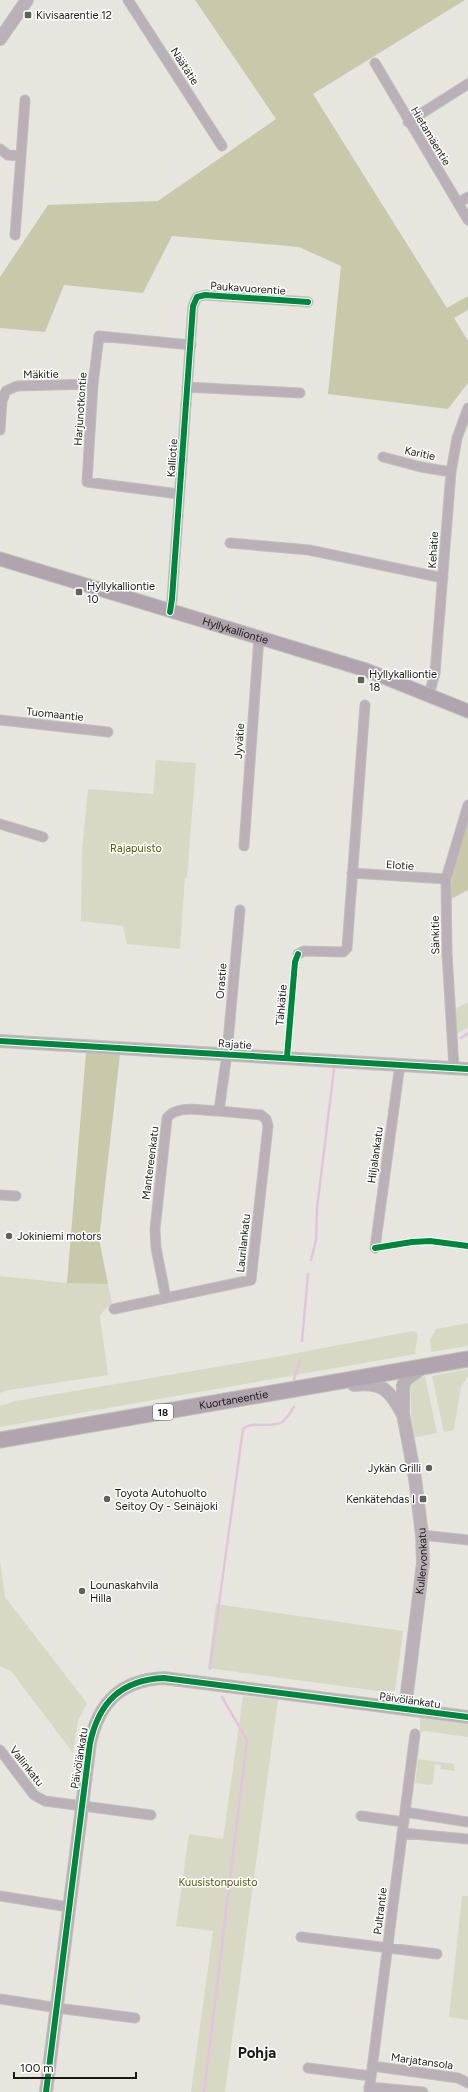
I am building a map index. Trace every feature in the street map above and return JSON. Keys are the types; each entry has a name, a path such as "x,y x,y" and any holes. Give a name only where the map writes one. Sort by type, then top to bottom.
{"highway":[{"name":"Kuortaneentie","path":"0,1440 468,1359"}],"main road":[{"name":"Hyllykalliontie","path":"0,559 170,612 259,637 366,670 468,711"}],"street":[{"path":"0,39 27,0"},
{"name":"Näätätie","path":"128,0 222,146"},
{"name":"Hietamäentie","path":"375,63 408,122 468,220"},
{"path":"408,122 468,84"},
{"path":"15,235 25,100"},
{"path":"0,149 8,155 21,156"},
{"path":"458,203 468,196"},
{"name":"Paukavuorentie","path":"193,306 197,297 205,295 308,302"},
{"name":"Kalliotie","path":"170,612 193,306"},
{"name":"Harjunotkontie","path":"180,494 87,482 93,384 99,336 191,345"},
{"name":"Mäkitie","path":"0,430 2,401 6,391 17,386 93,384"},
{"path":"187,387 300,393"},
{"name":"Kehätie","path":"429,695 435,673 451,472 457,438 468,408"},
{"name":"Karitie","path":"383,457 421,467 451,472"},
{"path":"230,544 309,550 443,578"},
{"name":"Jyvätie","path":"244,846 259,637"},
{"path":"298,954 304,951 343,952 347,948 365,705"},
{"name":"Tuomaantie","path":"0,720 108,732"},
{"name":"Sänkitie","path":"454,1068 447,953 446,879 468,805"},
{"path":"0,824 43,837"},
{"name":"Elotie","path":"352,873 446,879"},
{"name":"Orastie","path":"227,1054 240,910"},
{"name":"Rajatie","path":"0,1041 468,1069"},
{"path":"219,1111 227,1054"},
{"name":"Hiljalankatu","path":"375,1248 400,1064"},
{"name":"Mantereenkatu","path":"166,1298 156,1248 155,1229 167,1118 171,1112 178,1110 219,1111"},
{"name":"Laurilankatu","path":"114,1309 251,1280 268,1126 266,1119 261,1115 219,1111"},
{"path":"0,1195 16,1196"},
{"name":"Kullervonkatu","path":"405,1709 421,1579 422,1535 415,1478 402,1414 403,1385 413,1373 424,1367"},
{"name":"Kullervonkatu","path":"326,1384 341,1387 368,1384 377,1385 387,1390 394,1398 402,1414"},
{"path":"422,1535 468,1540"},
{"name":"Päivölänkatu","path":"46,2092 90,1743 96,1722 114,1696 138,1681 164,1678 468,1717"},
{"name":"Pultrantie","path":"369,2089 415,1734"},
{"name":"Vallinkatu","path":"0,1750 34,1795 45,1801 151,1815"},
{"path":"361,1816 404,1817 468,1822"},
{"path":"402,1833 468,1839"},
{"path":"0,1896 69,1907"},
{"path":"301,1937 437,1954"},
{"path":"0,1999 135,2018"},
{"name":"Marjatansola","path":"372,2066 458,2078 468,2082"},
{"path":"308,2068 371,2076"},
{"path":"369,2089 423,2092"}],"green space":[{"path":"195,0 465,0 313,94 447,308 468,296 468,310 454,318 468,341 468,383 448,409 328,394 341,266 299,247 172,236 143,293 64,285 45,332 0,328 0,277 48,205 158,201 276,119"},
{"name":"Rajapuisto","path":"156,760 196,763 180,949 127,944 123,926 81,921 82,852 88,789 153,794"},
{"path":"468,821 468,890 451,899 452,873"},
{"path":"468,1002 468,1027 457,1034 455,1009"},
{"path":"86,1052 120,1054 99,1239 108,1284 67,1283"},
{"path":"0,1276 67,1283 108,1284 112,1303 100,1316 108,1375 9,1390 0,1393"},
{"path":"468,1323 468,1346 431,1352 430,1339 436,1329"},
{"path":"413,1331 418,1334 415,1354 0,1427 0,1406 15,1401 270,1358"},
{"path":"468,1369 468,1376 461,1387 454,1430 444,1432 432,1376"},
{"path":"425,1376 437,1433 412,1438 410,1387 417,1380"},
{"path":"0,1561 5,1597 87,1703 78,1721 73,1753 11,1671 0,1666"},
{"path":"216,1604 403,1631 395,1691 378,1691 208,1668"},
{"name":"Kuusistonpuisto","path":"243,1696 278,1700 225,2092 191,2092 213,1931 176,1926 189,1834 223,1839"},
{"path":"420,1718 468,1724 468,1737 424,1731 421,1733"},
{"path":"418,1759 454,1764 455,1771 440,1769 441,1765 435,1764 433,1783 430,1785 415,1783"},
{"path":"462,1896 468,1896 468,2020 449,2017"}],"waterway":[{"path":"461,1038 468,1033"},
{"path":"311,1260 316,1240 317,1208 334,1069"},
{"path":"302,1341 308,1274"},
{"path":"294,1379 300,1360"},
{"path":"210,1669 243,1429 252,1425 278,1424 286,1419 294,1407"},
{"path":"204,2092 247,1740 222,1697"}],"cycle path":[{"path":"170,612 193,306 197,297 205,295 308,302"},
{"name":"Tähkätie","path":"287,1057 295,962 298,954"},
{"path":"0,1041 468,1069"},
{"path":"375,1248 412,1242 430,1241 468,1246"},
{"path":"46,2092 90,1743 99,1716 114,1696 136,1683 164,1678 468,1717"}],"place":[{"name":"Kivisaarentie 12","path":"28,15"},
{"name":"Hyllykalliontie 10","path":"79,592"},
{"name":"Hyllykalliontie 18","path":"361,680"},
{"name":"Jokiniemi motors","path":"9,1236"},
{"name":"Jykän Grilli","path":"429,1468"},
{"name":"Toyota Autohuolto Seitoy Oy - Seinäjoki","path":"107,1499"},
{"name":"Kenkätehdas I","path":"423,1499"},
{"name":"Lounaskahvila Hilla","path":"82,1591"}],"district":[{"name":"Pohja","path":"257,2053"}]}
